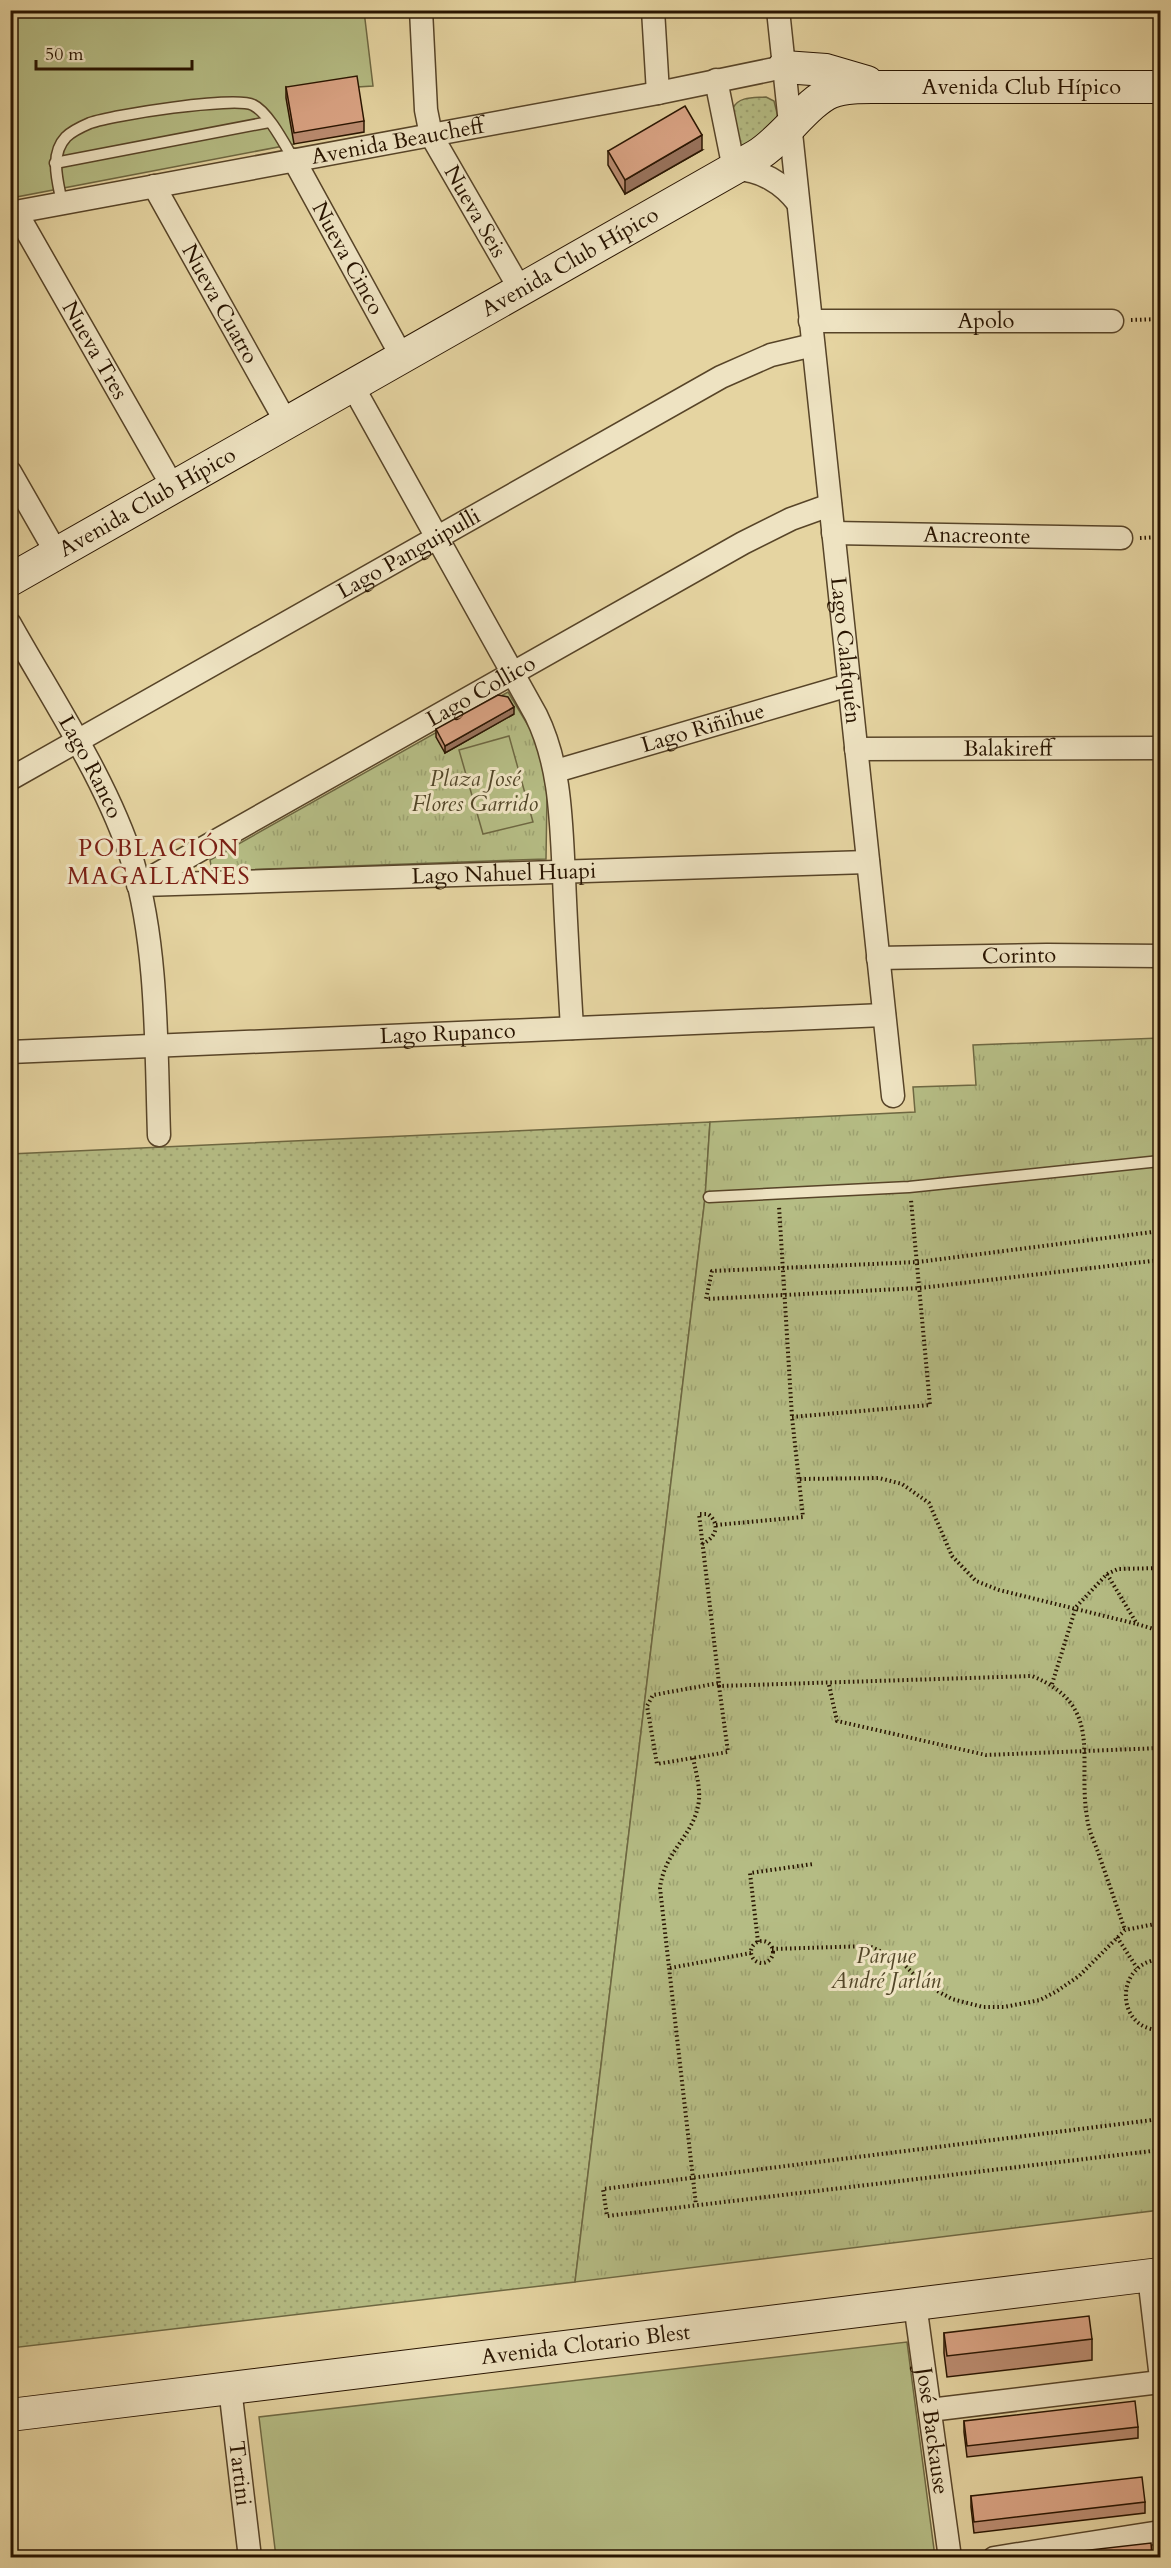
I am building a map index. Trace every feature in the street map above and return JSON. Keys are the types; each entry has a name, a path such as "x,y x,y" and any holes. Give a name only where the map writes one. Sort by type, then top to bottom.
{"main road":[{"path":"784,67 826,70 882,87"},
{"name":"Avenida Club Hípico","path":"10,580 771,147 814,104 829,93 855,87 1161,87"},
{"name":"Avenida Clotario Blest","path":"10,2415 1155,2275"}],"street":[{"name":"Nueva Seis","path":"421,10 426,110 431,135 520,289"},
{"path":"653,10 658,93"},
{"name":"Lago Calafquén","path":"778,10 893,1096"},
{"name":"Avenida Beaucheff","path":"13,212 658,93 784,67"},
{"path":"716,80 734,169 755,172 774,181 798,203"},
{"name":"Nueva Cinco","path":"294,160 402,357"},
{"name":"Nueva Cuatro","path":"154,186 286,422"},
{"name":"Nueva Tres","path":"13,212 172,487"},
{"name":"Apolo","path":"810,321 1112,321"},
{"name":"Lago Panguipulli","path":"10,779 743,365 771,355 813,345"},
{"path":"352,385 543,729 556,771 572,1028"},
{"path":"10,472 57,554"},
{"name":"Lago Collico","path":"138,885 743,543 792,519 830,505"},
{"name":"Anacreonte","path":"833,534 1121,538"},
{"name":"Lago Ranco","path":"10,624 76,741 120,826 138,885 150,965 159,1135"},
{"name":"Lago Riñihue","path":"556,771 849,685"},
{"name":"Balakireff","path":"856,749 1161,748"},
{"name":"Lago Nahuel Huapi","path":"138,885 868,862"},
{"name":"Corinto","path":"878,958 1047,955 1161,956"},
{"name":"Lago Rupanco","path":"10,1052 884,1015"},
{"path":"1155,2275 1161,2370"},
{"name":"José Backause","path":"915,2304 950,2558"},
{"path":"930,2410 1161,2382"},
{"name":"Tartini","path":"230,2388 250,2558"},
{"path":"993,2558 1161,2532"}],"lane":[{"path":"62,203 55,163 58,150 67,136 91,123 214,101 246,102 257,106 294,160"},
{"path":"55,163 269,122"},
{"path":"709,1197 909,1187 1161,1161"}],"path":[{"path":"1112,321 1161,319"},
{"path":"792,1417 930,1405 909,1187"},
{"path":"716,1525 803,1517 792,1417 778,1194"},
{"path":"1161,1231 918,1262 712,1271 706,1299 920,1287 1161,1260"},
{"path":"800,1479 879,1478 902,1484 929,1503 952,1556 976,1581 999,1590 1076,1607 1161,1631"},
{"path":"716,1525 708,1514 699,1514 719,1685 728,1752 657,1764 647,1706 653,1695 719,1685 829,1684 1032,1676 1052,1684 1072,1703 1086,1752 1084,1786 1087,1819 1125,1930"},
{"path":"702,1544 713,1536 716,1525"},
{"path":"1052,1684 1076,1607 1107,1574 1118,1569 1161,1568"},
{"path":"1107,1574 1137,1624"},
{"path":"829,1684 837,1721 986,1755 1161,1748"},
{"path":"693,1758 699,1789 697,1809 691,1826 666,1863 660,1888 696,2205"},
{"path":"670,1968 751,1953 758,1942 750,1873 813,1864"},
{"path":"772,1949 869,1946 898,1959 923,1983 943,1995 972,2005 996,2007 1030,2002 1057,1991 1079,1976 1125,1930 1161,1923"},
{"path":"1117,1937 1137,1968"},
{"path":"751,1953 756,1961 763,1963 772,1957 772,1949 765,1941 758,1942"},
{"path":"1161,1959 1147,1961 1137,1968 1126,1988 1125,1999 1129,2010 1145,2026 1161,2030"},
{"path":"1161,2119 603,2189 607,2216 1161,2150"}],"green space":[{"path":"11,11 364,11 373,86 357,87 294,144 11,198"},
{"path":"766,97 774,101 780,125 741,152 733,108 739,101"},
{"name":"Plaza José Flores Garrido","path":"508,692 538,742 547,793 546,859 212,871 210,860"},
{"path":"509,736 533,822 483,834 459,750"},
{"name":"Parque André Jarlán","path":"1160,1038 1160,2210 575,2282 705,1198 710,1122 915,1112 913,1087 976,1085 973,1045"},
{"path":"710,1122 705,1198 575,2282 11,2348 10,1154"},
{"path":"907,2342 935,2557 276,2557 259,2417"}],"building":[{"path":"357,76 364,121 294,133 286,87"},
{"path":"685,106 702,135 625,180 608,151"},
{"path":"498,695 508,697 514,707 445,746 436,729"},
{"path":"1089,2316 1092,2339 947,2356 944,2333"},
{"path":"1135,2401 1138,2427 967,2446 964,2421"},
{"path":"1142,2477 1145,2502 974,2522 971,2496"},
{"path":"1151,2543 1152,2558 1020,2558"}],"district":[{"name":"POBLACIÓN MAGALLANES","path":"159,862"}]}
